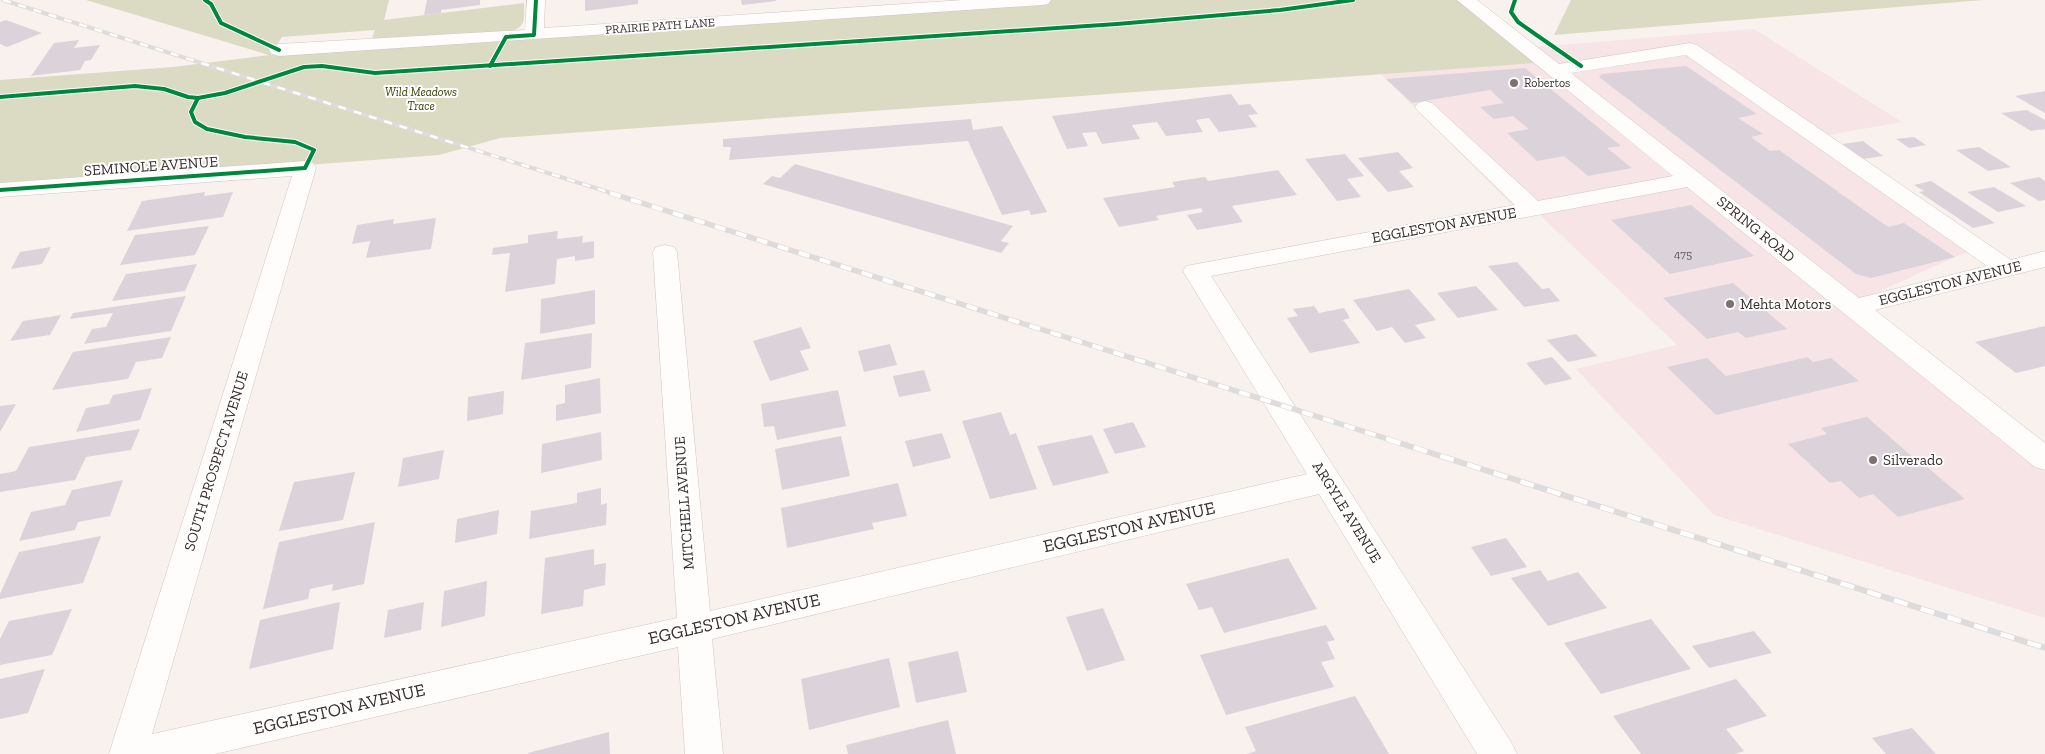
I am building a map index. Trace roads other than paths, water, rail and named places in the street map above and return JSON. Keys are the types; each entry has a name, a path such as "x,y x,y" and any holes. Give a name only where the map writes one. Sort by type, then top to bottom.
{"street":[{"path":"534,35 536,0"},
{"name":"PRAIRIE PATH LANE","path":"279,50 534,35 849,7 1042,0"},
{"name":"SPRING ROAD","path":"1466,0 2045,459"},
{"path":"1556,70 1690,49 2008,269"},
{"path":"1425,107 1533,209"},
{"name":"SEMINOLE AVENUE","path":"0,190 304,168"},
{"name":"SOUTH PROSPECT AVENUE","path":"128,754 304,168"},
{"name":"EGGLESTON AVENUE","path":"1196,271 1693,179"},
{"name":"MITCHELL AVENUE","path":"664,252 704,754"},
{"name":"EGGLESTON AVENUE","path":"1855,308 2045,259"},
{"name":"ARGYLE AVENUE","path":"1196,271 1498,754"},
{"name":"EGGLESTON AVENUE","path":"140,754 694,629 1327,481"}],"railway":[{"path":"3,0 614,194"},
{"path":"610,193 1391,440"},
{"path":"1387,439 2045,648"}],"place":[{"name":"Robertos","path":"1514,83"},
{"name":"Mehta Motors","path":"1730,304"},
{"name":"Silverado","path":"1873,460"}],"park label":[{"name":"Wild Meadows Trace","path":"421,99"}]}
